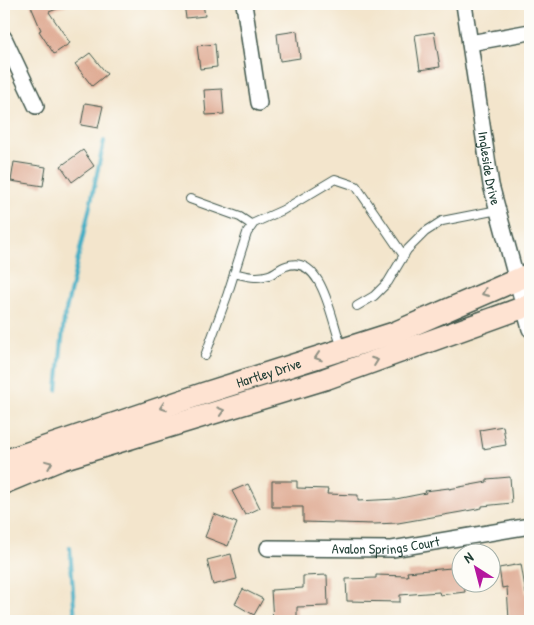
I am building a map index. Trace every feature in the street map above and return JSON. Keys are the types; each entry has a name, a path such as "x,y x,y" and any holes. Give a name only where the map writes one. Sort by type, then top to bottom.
{"street":[{"path":"244,4 259,103"},
{"name":"Ingleside Drive","path":"464,4 491,185 498,210 524,276 530,329"},
{"path":"470,43 530,32"},
{"path":"4,38 36,106"},
{"name":"Hartley Drive","path":"4,461 202,394 394,333 524,276"},
{"name":"Hartley Drive","path":"4,482 62,459 325,379 528,306"},
{"name":"Avalon Springs Court","path":"268,548 392,549 530,526"}],"lane":[{"path":"206,356 247,233 254,222 283,210 335,179 356,186 404,256"},
{"path":"190,199 240,217 252,225"},
{"path":"357,306 374,296 388,282 407,250 425,232 442,221 498,210"},
{"path":"234,273 252,277 269,275 288,265 301,265 314,273 320,282 338,339"}],"building":[{"path":"30,4 69,4 49,12 70,43 54,54 39,31 41,30"},
{"path":"184,4 203,4 205,16 186,18"},
{"path":"297,31 300,58 280,61 277,34"},
{"path":"434,32 440,67 420,70 415,35"},
{"path":"215,44 217,67 200,69 197,46"},
{"path":"90,53 107,74 92,86 75,64"},
{"path":"222,89 224,114 206,115 204,90"},
{"path":"85,103 103,106 98,128 81,125"},
{"path":"83,150 94,166 72,182 61,166"},
{"path":"14,162 46,167 43,186 11,181"},
{"path":"503,426 506,445 483,449 480,430"},
{"path":"510,477 512,503 482,506 482,508 398,523 303,522 303,507 272,507 272,481 297,481 297,488 328,489 327,494 358,495 358,501 396,499 426,493 425,491 487,482 487,479"},
{"path":"248,484 260,508 245,515 232,491"},
{"path":"214,514 237,523 228,546 205,537"},
{"path":"231,554 237,579 213,585 207,560"},
{"path":"521,564 526,594 530,594 530,618 509,620 507,587 502,588 502,567"},
{"path":"452,568 452,592 465,592 440,595 439,592 400,595 400,602 347,601 346,579 376,578 376,575 408,576 407,572"},
{"path":"327,575 328,606 297,607 297,621 273,621 271,590 303,588 303,576"},
{"path":"243,589 263,599 254,615 235,604"}],"waterway":[{"path":"57,390 64,319 104,141"},
{"path":"70,547 75,621"}]}
